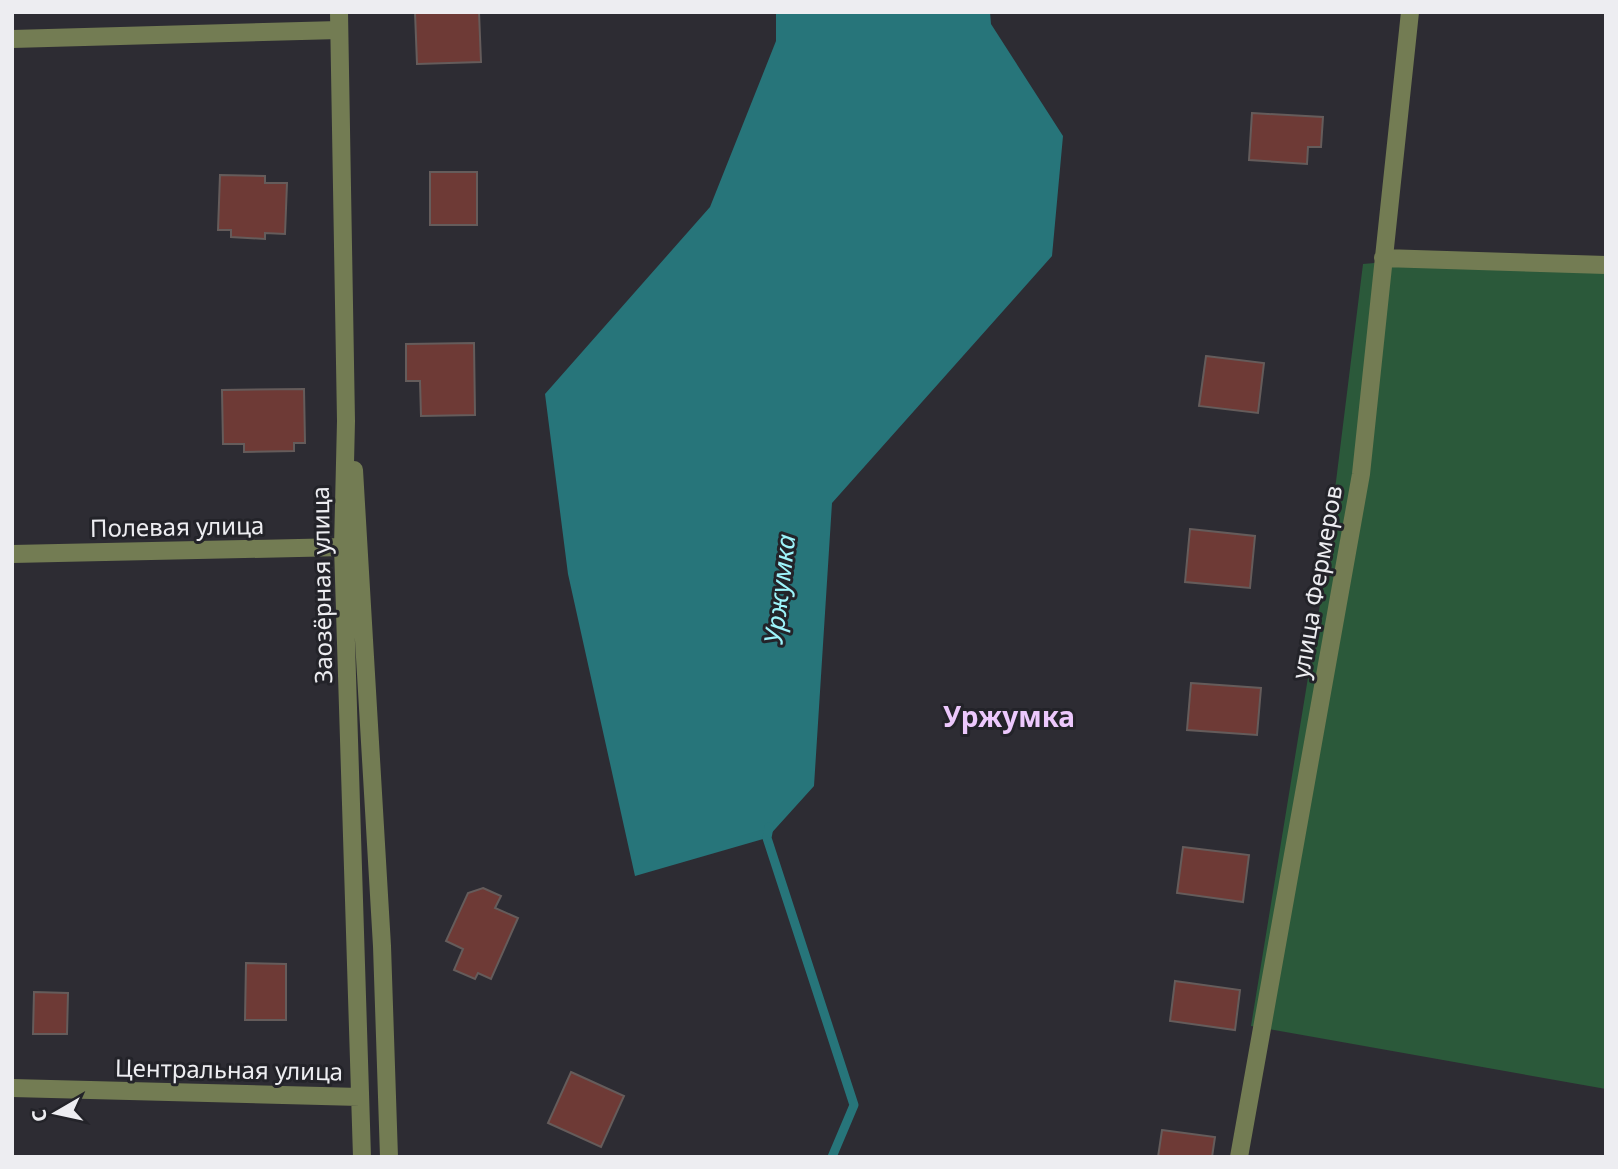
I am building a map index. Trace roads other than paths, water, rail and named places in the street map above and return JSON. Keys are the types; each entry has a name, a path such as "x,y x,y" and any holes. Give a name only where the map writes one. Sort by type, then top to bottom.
{"street":[{"name":"улица Фермеров","path":"1239,1157 1361,474 1410,12"},
{"path":"12,40 339,21"},
{"name":"Заозёрная улица","path":"339,21 346,421 343,547 362,1157"},
{"path":"1383,258 1606,265"},
{"path":"346,421 356,483 382,946 389,1157"},
{"name":"Полевая улица","path":"12,554 343,547"},
{"name":"Центральная улица","path":"12,1088 360,1097"}],"water":[{"path":"776,12 990,12 991,24 1063,136 1052,256 832,503 814,786 767,838 635,876 568,574 545,394 710,207 776,41"}],"waterway":[{"name":"Уржумка","path":"769,827 767,838 854,1105 832,1157"}],"district":[{"name":"Уржумка","path":"1009,716"}]}
